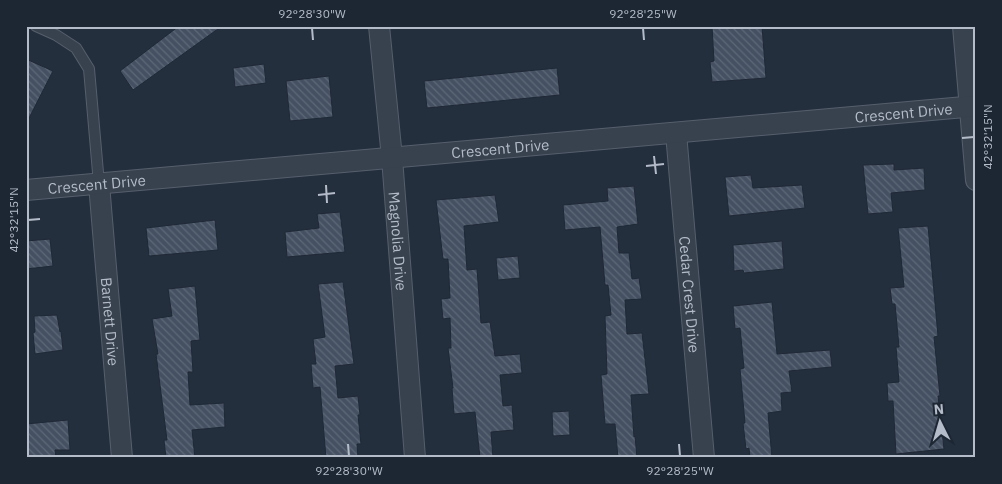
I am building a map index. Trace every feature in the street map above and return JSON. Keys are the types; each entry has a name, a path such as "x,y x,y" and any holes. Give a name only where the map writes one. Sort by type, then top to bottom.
{"street":[{"name":"Magnolia Drive","path":"379,26 392,158 415,458"},
{"path":"963,26 973,106 976,180"},
{"name":"Crescent Drive","path":"26,190 973,106"},
{"name":"Cedar Crest Drive","path":"676,133 704,458"},
{"name":"Barnett Drive","path":"99,184 122,458"}],"lane":[{"path":"36,26 56,35 76,48 89,69 99,184"}],"building":[{"path":"179,26 222,26 133,90 120,71"},
{"path":"712,26 762,26 766,78 712,82 710,62 714,61"},
{"path":"26,59 53,71 26,124"},
{"path":"264,64 266,83 235,87 233,68"},
{"path":"557,68 560,95 427,108 424,81"},
{"path":"329,76 333,117 290,121 286,81"},
{"path":"894,164 894,170 924,168 925,190 891,193 893,212 868,214 863,165"},
{"path":"751,175 753,188 802,185 805,208 729,216 725,177"},
{"path":"634,186 638,224 617,227 619,253 629,253 632,279 639,278 642,299 625,300 627,334 642,333 649,394 631,395 637,458 618,458 615,424 605,424 601,375 607,374 605,316 611,315 608,285 605,285 600,227 565,230 563,205 608,201 607,188"},
{"path":"495,195 499,222 464,226 467,270 477,269 481,323 490,322 495,356 520,354 522,373 500,375 503,406 512,405 514,430 491,432 493,458 480,458 475,412 454,414 448,348 451,348 450,318 443,319 441,299 450,298 448,259 443,259 436,200"},
{"path":"340,212 345,252 287,257 285,232 319,228 317,214"},
{"path":"215,220 218,250 149,256 146,228"},
{"path":"928,226 938,336 934,337 940,396 938,396 944,449 896,454 893,401 888,401 887,383 899,382 896,347 899,347 895,304 892,304 890,288 904,287 898,228"},
{"path":"50,239 53,266 26,269 26,241"},
{"path":"782,241 784,269 744,273 743,270 734,271 733,245"},
{"path":"518,256 520,278 498,280 496,258"},
{"path":"343,282 354,364 335,366 338,398 358,396 361,444 357,444 358,458 326,458 320,387 313,388 311,364 316,364 313,339 325,337 318,284"},
{"path":"195,286 200,340 191,341 193,372 188,372 190,405 224,403 225,427 192,430 195,458 166,458 164,440 167,440 156,354 158,354 152,319 172,316 168,289"},
{"path":"772,302 777,354 830,350 832,367 789,371 792,392 781,393 782,411 768,413 772,458 750,458 749,448 746,449 743,423 745,423 740,369 744,368 740,328 735,329 733,306"},
{"path":"57,315 63,350 35,354 34,316"},
{"path":"569,411 570,435 553,436 552,412"},
{"path":"68,420 70,450 55,450 56,458 29,458 26,424"}]}
